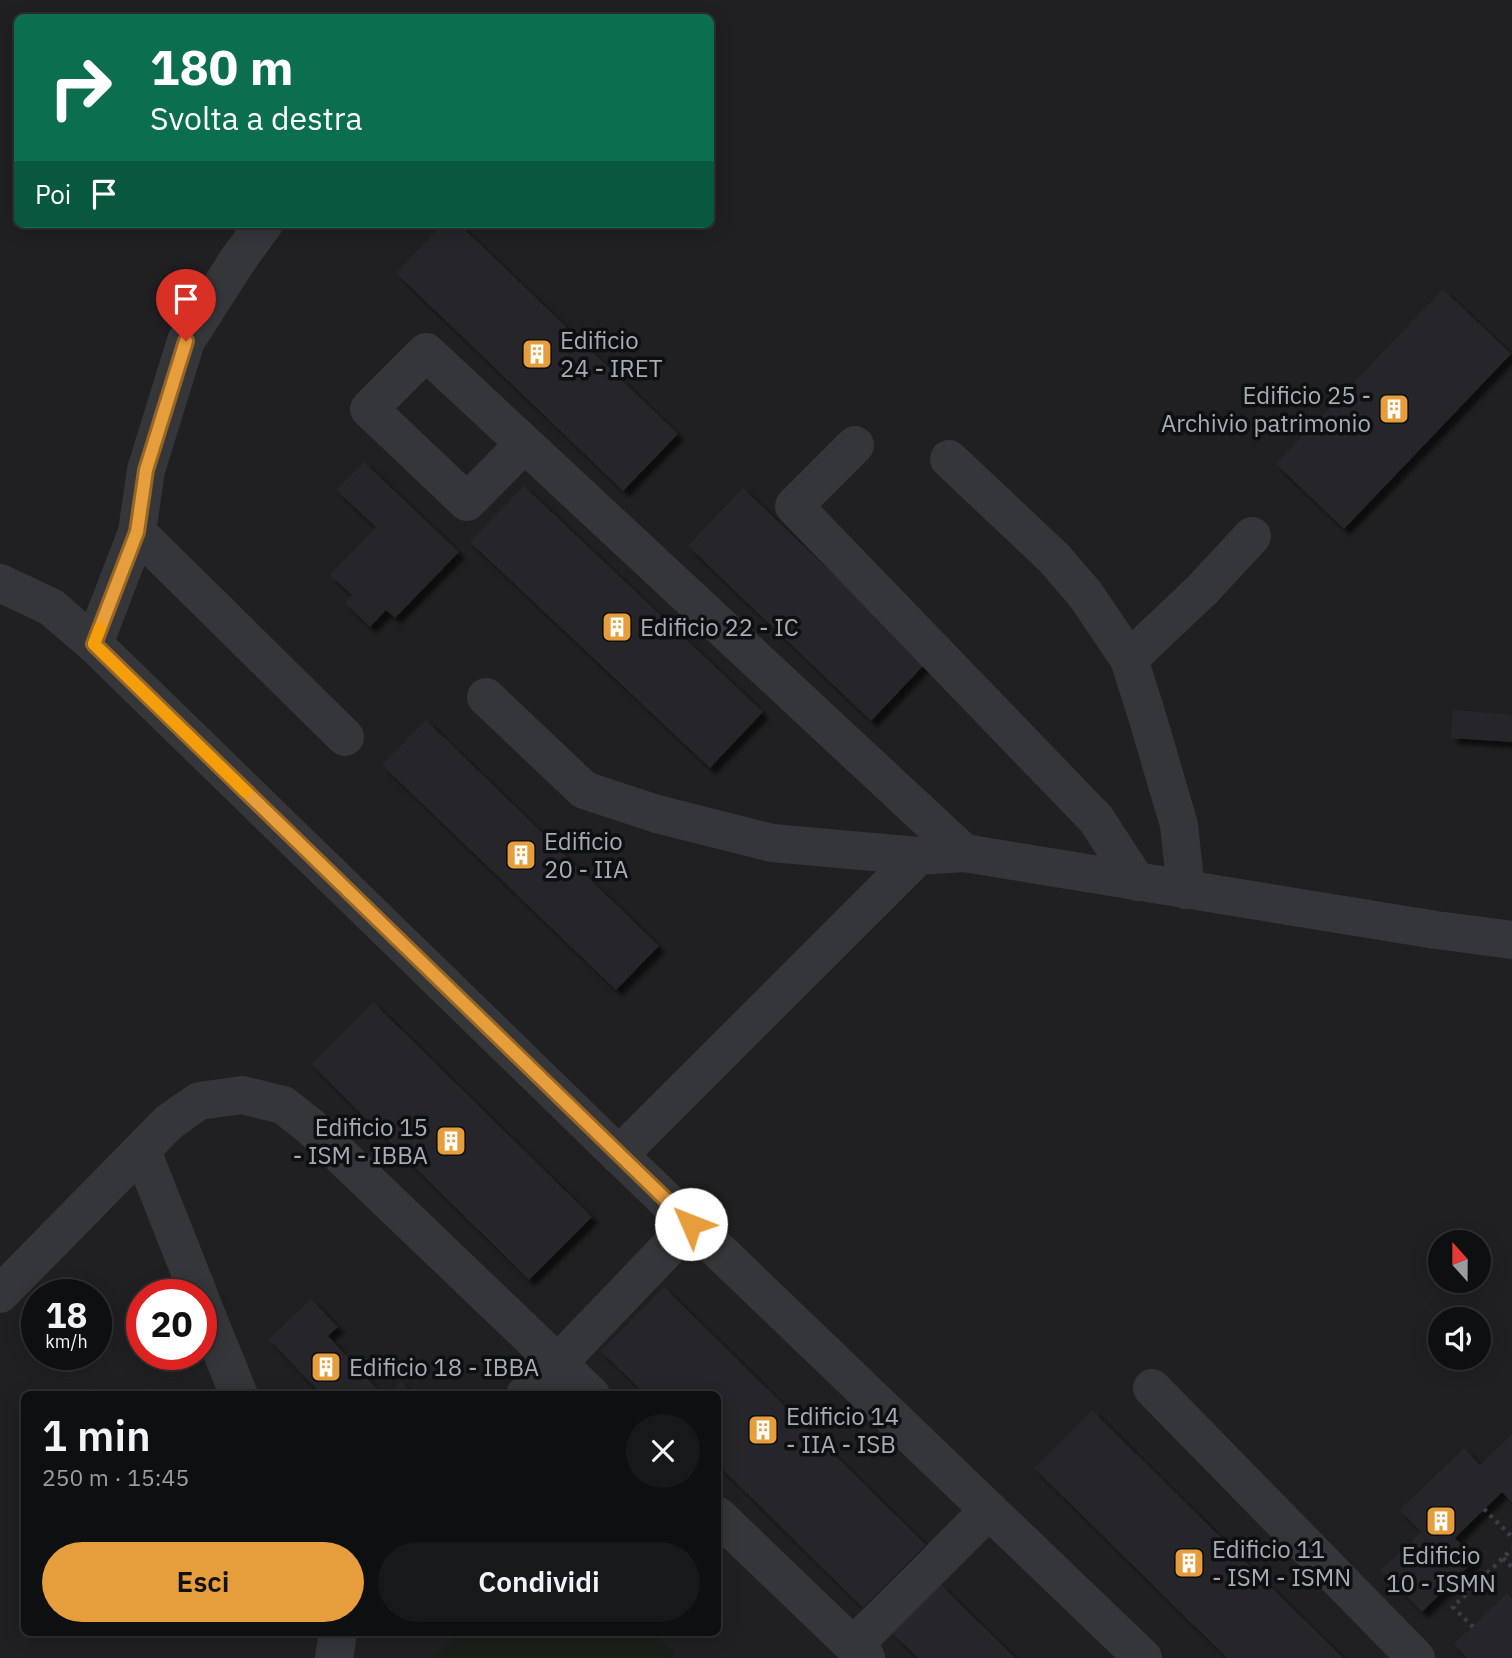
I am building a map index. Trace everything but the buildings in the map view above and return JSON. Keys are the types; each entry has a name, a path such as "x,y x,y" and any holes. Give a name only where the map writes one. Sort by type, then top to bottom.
{"lane":[{"path":"94,644 137,532 146,470 186,341 261,228"},
{"path":"524,444 964,853"},
{"path":"855,445 794,506 1096,819 1137,882"},
{"path":"948,459 1054,558 1085,594 1129,659 1179,825 1186,890"},
{"path":"137,532 345,737"},
{"path":"1129,659 1202,590 1252,536"},
{"path":"0,583 51,607 94,644 619,1155 1143,1658"},
{"path":"486,697 584,790 657,814 772,844 918,856 964,853 1512,940"},
{"path":"619,1155 918,856"},
{"path":"0,1294 169,1122 199,1101 242,1095 283,1104 311,1127 587,1391"},
{"path":"142,1151 193,1279"},
{"path":"529,1391 691,1224"},
{"path":"217,1341 237,1391"},
{"path":"1152,1388 1416,1658"},
{"path":"721,1519 860,1652 989,1510"},
{"path":"334,1658 338,1636"}],"path":[{"path":"1485,1509 1512,1537"},
{"path":"1473,1627 1453,1607 1512,1549"},
{"path":"1503,1558 1512,1567"},
{"path":"1456,1578 1468,1592"}],"shaded area":[{"path":"0,0 1512,0 1512,1658 0,1658"},
{"path":"455,1636 656,1636 675,1654 670,1658 433,1658"}],"slow traffic":[{"path":"100,628 94,644 246,792"}],"place":[{"name":"Edificio 24 - IRET","path":"537,354"},
{"name":"Edificio 25 - Archivio patrimonio","path":"1394,409"},
{"name":"Edificio 22 - IC","path":"617,627"},
{"name":"Edificio 20 - IIA","path":"521,855"},
{"name":"Edificio 15 - ISM - IBBA","path":"451,1141"},
{"name":"Edificio 18 - IBBA","path":"326,1367"},
{"name":"Edificio 14 - IIA - ISB","path":"763,1430"},
{"name":"Edificio 10 - ISMN","path":"1441,1521"},
{"name":"Edificio 11 - ISM - ISMN","path":"1189,1563"}],"route":[{"path":"186,341 146,470 137,532 94,644 691,1224"}]}
